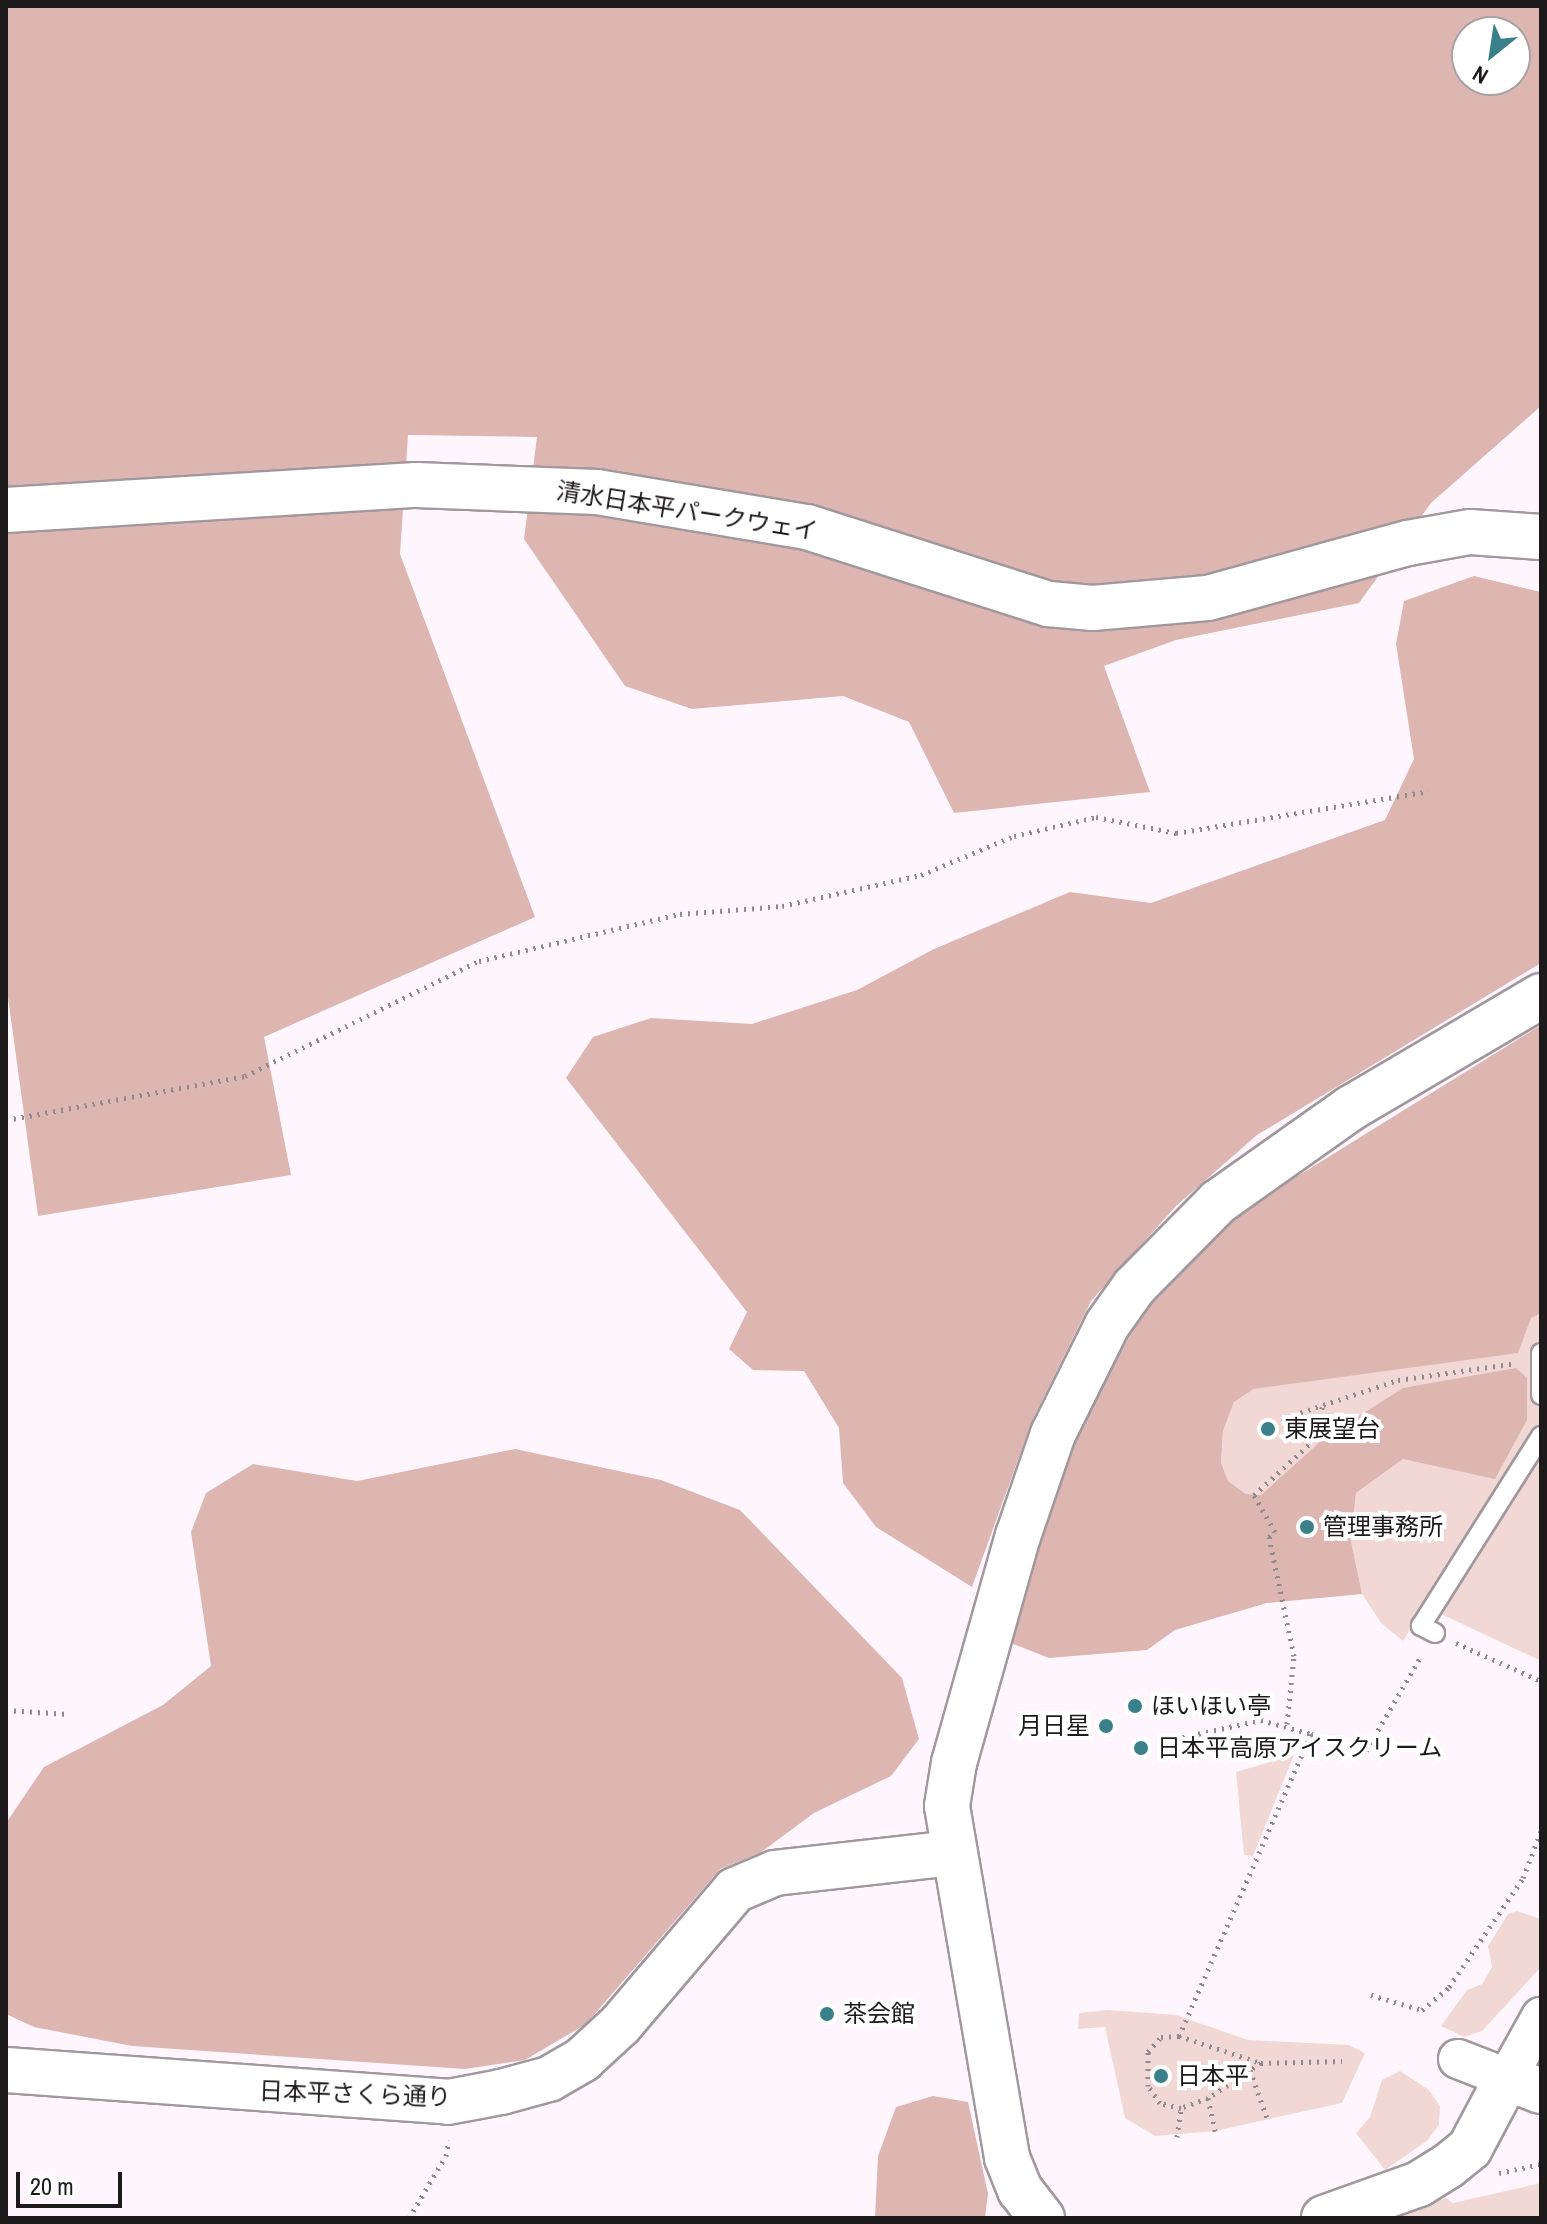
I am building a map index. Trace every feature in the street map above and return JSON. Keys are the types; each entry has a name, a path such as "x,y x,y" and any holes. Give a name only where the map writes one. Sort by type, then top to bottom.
{"street":[{"name":"清水日本平パークウェイ","path":"6,510 416,485 508,484 597,492 807,527 1049,604 1093,608 1208,598 1408,543 1470,532 1541,537"},
{"path":"1042,2218 1020,2190 1007,2157 952,1853 947,1806 954,1763 1018,1536 1053,1434 1107,1325 1177,1241 1263,1167 1351,1108 1541,996"},
{"name":"日本平さくら通り","path":"6,2070 457,2099 549,2079 583,2059 620,2025 735,1890 775,1873 952,1853"},
{"path":"1324,2218 1419,2184 1470,2148 1524,2085 1541,2017"},
{"path":"1458,2059 1524,2085"}],"lane":[{"path":"1539,1357 1541,1395"},
{"path":"1435,1633 1421,1626 1541,1436"}],"path":[{"path":"6,1120 245,1076 479,961 680,914 782,906 921,875 1014,836 1096,817 1176,833 1429,791"},
{"path":"1268,1429 1398,1380 1539,1357"},
{"path":"1287,1724 1294,1656 1269,1537 1275,1532 1254,1495 1314,1440 1322,1407"},
{"path":"1175,1739 1261,1720 1287,1724 1366,1751 1435,1633 1541,1681"},
{"path":"6,1710 68,1714"},
{"path":"1179,2036 1311,1734"},
{"path":"1371,1995 1422,2010 1449,1987 1523,1878 1541,1831"},
{"path":"1261,2063 1208,2098 1181,2108 1160,2103 1148,2086 1148,2052 1161,2037 1179,2036 1261,2063 1342,2061"},
{"path":"1250,2070 1267,2118"},
{"path":"1208,2098 1215,2131"},
{"path":"409,2218 446,2156 457,2099"},
{"path":"1177,2137 1181,2108"}],"shaded area":[{"path":"6,6 1541,6 1541,406 1431,503 1359,603 1176,640 1104,666 1150,792 954,813 909,722 843,696 692,709 625,686 524,539 537,437 408,435 400,554 535,917 264,1037 291,1175 38,1216 6,983"},
{"path":"1474,576 1541,592 1541,963 1257,1135 1176,1206 1091,1301 1032,1421 972,1587 876,1527 843,1483 839,1428 804,1371 753,1370 729,1349 747,1312 566,1078 593,1037 651,1018 752,1024 857,990 934,949 1070,892 1151,903 1385,820 1414,759 1396,644 1404,601"},
{"path":"1541,1025 1541,1313 1531,1318 1518,1353 1254,1389 1234,1402 1223,1431 1221,1462 1228,1481 1246,1494 1261,1495 1323,1439 1403,1388 1516,1368 1527,1378 1527,1420 1495,1479 1403,1459 1356,1493 1351,1541 1362,1594 1267,1603 1175,1630 1147,1650 1049,1658 1008,1642 1069,1446 1141,1315 1238,1213"},
{"path":"1541,1313 1541,1661 1424,1606 1403,1641 1381,1623 1362,1594 1351,1541 1356,1493 1403,1459 1323,1439 1261,1495 1246,1494 1228,1481 1221,1462 1223,1431 1234,1402 1254,1389 1307,1381"},
{"path":"515,1449 661,1480 740,1510 902,1678 919,1739 891,1776 814,1813 760,1853 720,1869 586,2024 525,2060 465,2069 132,2046 34,2027 6,2014 6,1823 44,1767 163,1705 211,1666 191,1532 206,1493 253,1464 357,1481"},
{"path":"1294,1755 1253,1856 1244,1855 1236,1772"},
{"path":"1517,1911 1541,1919 1541,1967 1482,2031 1464,2037 1441,2026 1467,1990 1482,1984 1492,1967 1488,1946 1508,1914"},
{"path":"1108,2010 1176,2015 1248,2040 1349,2045 1365,2053 1342,2103 1215,2131 1155,2136 1125,2118 1105,2027 1078,2029 1079,2013"},
{"path":"1400,2071 1429,2090 1440,2106 1439,2125 1427,2141 1385,2170 1356,2133 1370,2117 1382,2080"},
{"path":"933,2096 968,2102 988,2194 985,2218 875,2218 878,2156 896,2107"},
{"path":"1541,2183 1541,2218 1395,2218 1446,2198 1453,2203"}],"place":[{"name":"東展望台","path":"1268,1429"},
{"name":"管理事務所","path":"1307,1527"},
{"name":"ほいほい亭","path":"1135,1706"},
{"name":"月日星","path":"1106,1726"},
{"name":"日本平高原アイスクリーム","path":"1141,1748"},
{"name":"茶会館","path":"827,2014"},
{"name":"日本平","path":"1161,2076"}]}
